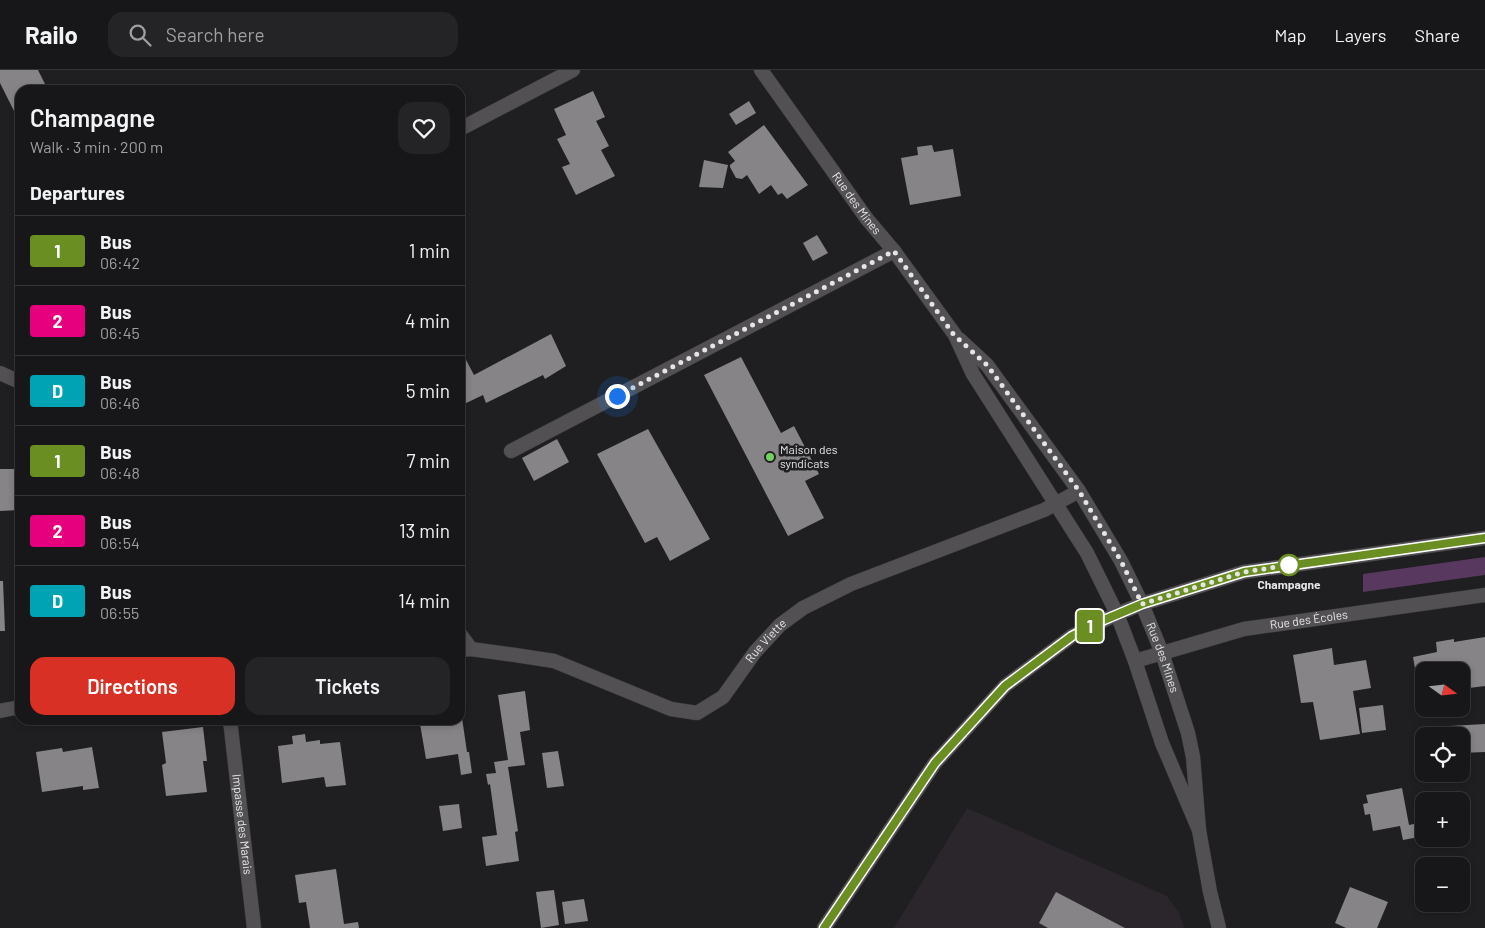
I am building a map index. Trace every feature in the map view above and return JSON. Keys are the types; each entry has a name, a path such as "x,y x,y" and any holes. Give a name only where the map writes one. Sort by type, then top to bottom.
{"street":[{"path":"465,126 573,70"},
{"name":"Rue des Mines","path":"761,70 867,219 894,251 954,335 972,374 1087,553 1117,614 1135,661 1162,744 1199,830"},
{"path":"511,451 894,251"},
{"name":"Rue des Mines","path":"954,335 987,365 1079,491 1121,561 1142,604 1162,653 1194,757 1199,830 1210,892 1219,928"},
{"path":"0,374 15,380"},
{"name":"Rue Viette","path":"466,650 554,661 671,709 697,714 723,697 755,652 780,625 803,608 851,584 1044,510 1079,491"},
{"path":"824,928 935,763 1005,686 1072,636 1142,604 1244,572 1485,538"},
{"name":"Rue des Écoles","path":"1135,661 1244,629 1485,595"},
{"path":"0,710 15,708"},
{"name":"Impasse des Marais","path":"231,725 254,928"}],"shaded area":[{"path":"1485,557 1485,575 1363,592 1363,574"},
{"path":"967,808 1167,896 1179,913 1184,928 894,928"}],"building":[{"path":"0,70 38,70 46,85 15,85 15,113 0,83"},
{"path":"593,91 605,117 596,121 609,146 601,150 615,176 576,195 562,167 570,164 557,139 566,135 554,109"},
{"path":"749,101 756,113 736,125 729,114"},
{"path":"764,125 808,185 787,199 782,193 778,195 771,185 759,194 747,175 742,179 736,178 730,167 735,161 728,152"},
{"path":"932,145 934,152 953,149 961,196 910,205 901,158 918,155 917,147"},
{"path":"704,160 728,165 723,188 699,187"},
{"path":"817,235 828,253 813,261 803,243"},
{"path":"551,334 566,366 545,379 543,375 486,403 483,395 465,404 465,358 474,375"},
{"name":"Maison des syndicats","path":"741,357 781,433 794,426 819,474 805,481 824,518 788,536 704,375"},
{"path":"648,429 710,539 670,561 657,537 645,543 597,454"},
{"path":"557,439 569,462 534,481 522,458"},
{"path":"0,469 15,469 15,510 0,511"},
{"path":"0,581 3,581 5,631 0,631"},
{"path":"1485,637 1485,686 1470,688 1470,662 1415,662 1415,668 1413,657 1437,652 1436,642 1454,639 1454,642"},
{"path":"1332,648 1334,665 1366,660 1371,688 1353,691 1360,734 1320,740 1313,702 1301,703 1293,655"},
{"path":"525,691 530,730 520,732 525,765 508,767 518,831 515,832 519,861 486,866 482,837 497,835 490,784 488,785 486,774 496,773 494,762 508,760 498,695"},
{"path":"1383,705 1386,730 1362,733 1359,708"},
{"path":"1485,724 1485,752 1470,753 1470,727 1450,726"},
{"path":"420,725 463,725 472,773 461,775 458,754 426,759"},
{"path":"203,727 207,761 203,761 207,792 166,796 162,765 166,763 162,732"},
{"path":"305,734 306,742 320,740 320,744 340,742 346,785 326,787 324,777 282,783 278,746 293,744 292,736"},
{"path":"92,747 99,788 83,790 83,786 42,792 36,752 62,748 63,752"},
{"path":"558,751 564,786 547,788 542,753"},
{"path":"1402,788 1409,825 1415,824 1415,838 1403,840 1400,826 1373,831 1370,814 1365,815 1363,804 1368,803 1366,795"},
{"path":"459,804 462,828 443,831 439,806"},
{"path":"336,869 344,924 358,922 359,928 310,928 306,902 299,903 295,875"},
{"path":"1350,887 1388,902 1377,928 1346,928 1335,923"},
{"path":"554,890 559,925 541,928 536,892"},
{"path":"1056,892 1125,928 1048,928 1039,923"},
{"path":"584,899 588,921 565,924 562,902"}],"bus line":[{"name":"1","path":"824,928 935,763 1005,686 1072,636 1142,604 1244,572 1485,538"}],"place":[{"name":"Maison des syndicats","path":"770,457"},
{"name":"Champagne","path":"1289,565"}],"route":[{"path":"617,396 894,251 954,335 987,365 1079,491 1109,539 1142,604 1244,572 1289,565"}]}
